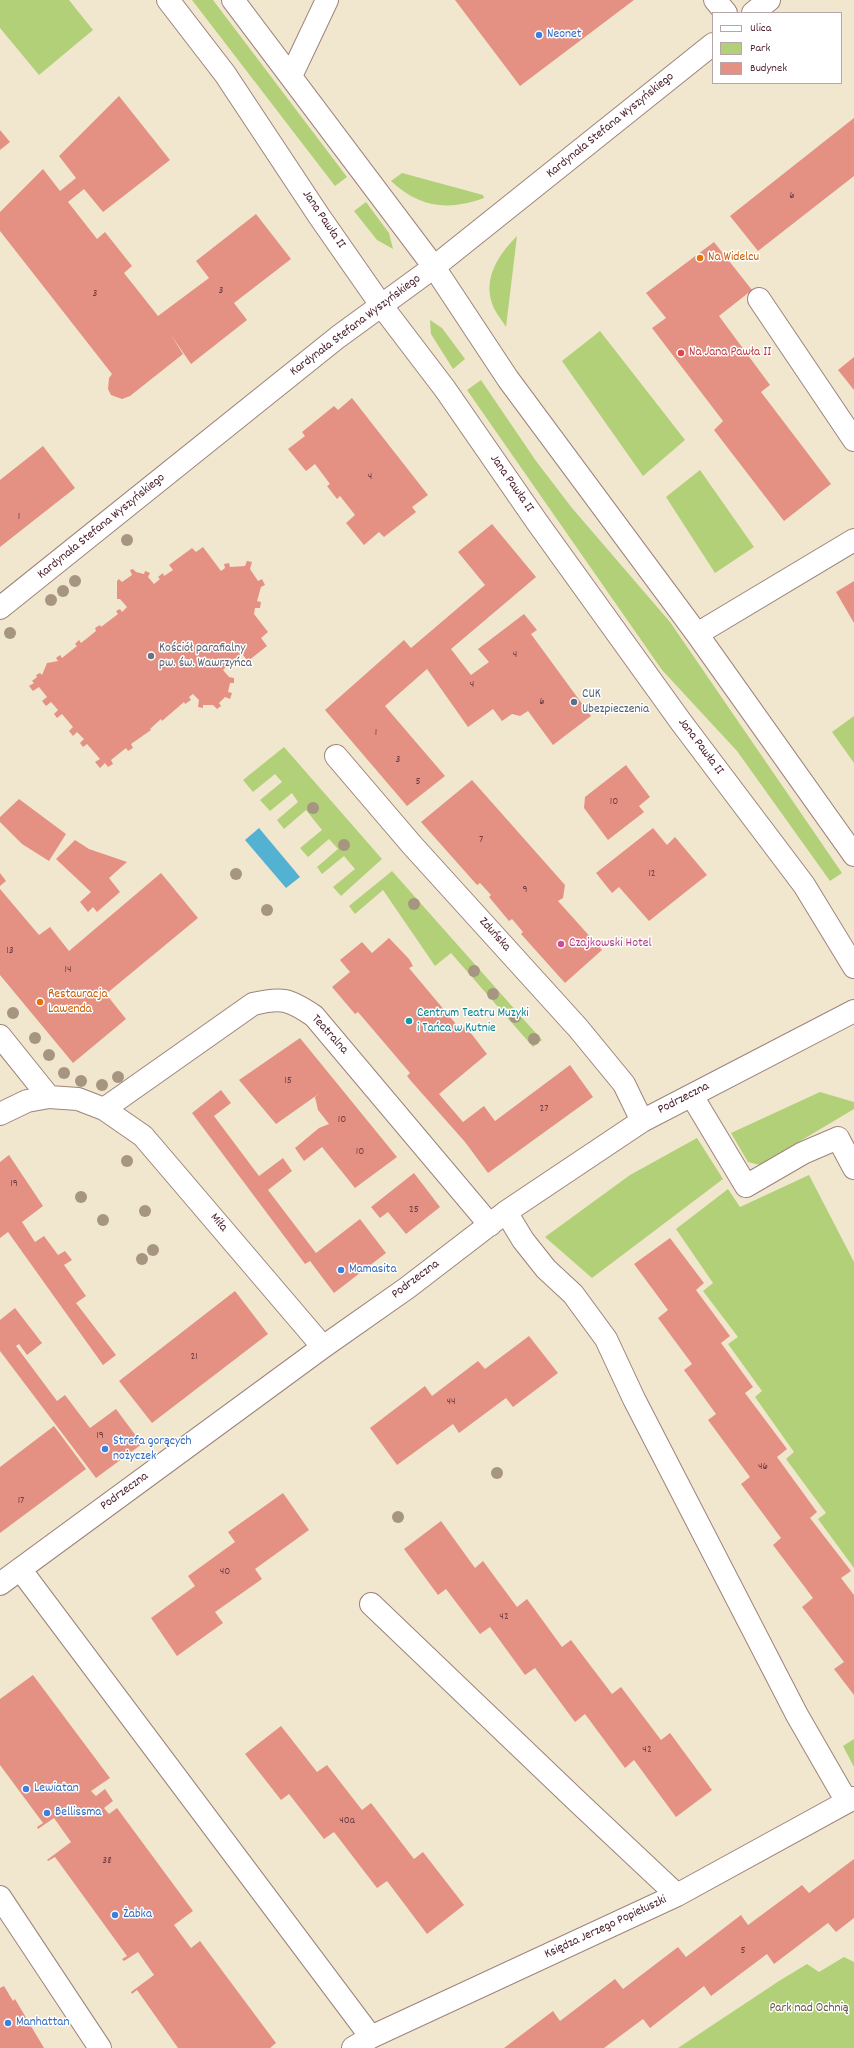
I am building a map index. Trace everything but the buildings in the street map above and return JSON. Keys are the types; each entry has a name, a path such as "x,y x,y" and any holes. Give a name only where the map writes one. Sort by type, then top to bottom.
{"street":[{"name":"Jana Pawła II","path":"168,0 225,74 319,216 381,305 445,389 537,522 681,722 804,885 854,967"},
{"path":"233,0 434,267 508,379 697,634 854,855"},
{"path":"291,76 327,0"},
{"path":"715,0 725,12"},
{"path":"754,12 769,0"},
{"name":"Kardynała Stefana Wyszyńskiego","path":"0,608 381,305 434,267 712,45"},
{"path":"759,299 854,440"},
{"path":"697,634 854,540"},
{"name":"Zduńska","path":"336,756 412,845 578,1028 624,1084 642,1121"},
{"name":"Teatralna","path":"104,1109 253,1004 275,999 297,1004 314,1016 498,1218 523,1240 546,1269 573,1294 606,1339 634,1399 793,1708 851,1800"},
{"name":"Podrzeczna","path":"0,1584 323,1347 408,1288 498,1218 642,1121 854,1011"},
{"path":"0,1036 49,1097"},
{"path":"692,1096 746,1186 803,1154 838,1138 854,1168"},
{"name":"Miła","path":"0,1114 27,1101 49,1097 78,1099 104,1109 143,1136 323,1347"},
{"path":"20,1569 362,2042"},
{"path":"371,1604 578,1802 677,1894"},
{"name":"Księdza Jerzego Popiełuszki","path":"362,2042 677,1894 851,1800"},
{"path":"0,1897 100,2048"}],"green space":[{"path":"0,0 69,0 93,30 39,75 0,28"},
{"path":"192,0 213,0 347,177 335,186"},
{"path":"402,173 483,195 484,198 458,205 424,202 402,190 391,181"},
{"path":"366,202 389,233 393,249 377,240 354,211"},
{"path":"517,236 506,327 493,306 490,293 491,275 499,258"},
{"path":"430,320 442,328 465,359 453,369 431,334"},
{"path":"600,331 685,440 643,476 562,361"},
{"path":"481,380 536,461 572,508 670,622 842,873 830,881 737,751 662,670 467,390"},
{"path":"700,470 754,547 715,573 666,497"},
{"path":"854,716 854,763 832,732"},
{"path":"284,747 382,859 341,896 333,887 355,869 344,856 322,874 317,867 338,849 329,839 308,857 300,848 322,830 306,810 284,829 277,820 298,802 292,793 270,811 260,800 282,782 275,774 253,792 243,780"},
{"path":"392,871 542,1040 533,1047 451,953 435,966 383,890 355,914 349,906"},
{"path":"820,1092 854,1102 854,1109 760,1165 748,1162 731,1133"},
{"path":"697,1138 723,1179 592,1278 545,1237 630,1175"},
{"path":"809,1175 854,1262 854,1568 818,1519 826,1513 786,1459 794,1452 755,1397 762,1391 728,1344 738,1337 703,1291 713,1283 676,1229 728,1189 740,1207"},
{"path":"854,1739 854,1767 843,1746"},
{"name":"Park nad Ochnią","path":"844,1957 854,1962 854,2048 678,2048 807,1964 819,1972"}],"water":[{"path":"259,828 300,877 286,888 245,840"}],"place":[{"name":"Neonet","path":"539,35"},
{"name":"Na Widelcu","path":"700,258"},
{"name":"Na Jana Pawła II","path":"681,353"},
{"name":"Kościół parafialny pw. św. Wawrzyńca","path":"151,656"},
{"name":"CUK Ubezpieczenia","path":"574,702"},
{"name":"Czajkowski Hotel","path":"561,944"},
{"name":"Restauracja Lawenda","path":"40,1002"},
{"name":"Centrum Teatru Muzyki i Tańca w Kutnie","path":"409,1021"},
{"name":"Mamasita","path":"341,1270"},
{"name":"Strefa gorących nożyczek","path":"105,1449"},
{"name":"Lewiatan","path":"26,1789"},
{"name":"Bellissma","path":"47,1813"},
{"name":"Żabka","path":"115,1915"},
{"name":"Manhattan","path":"8,2023"}]}
